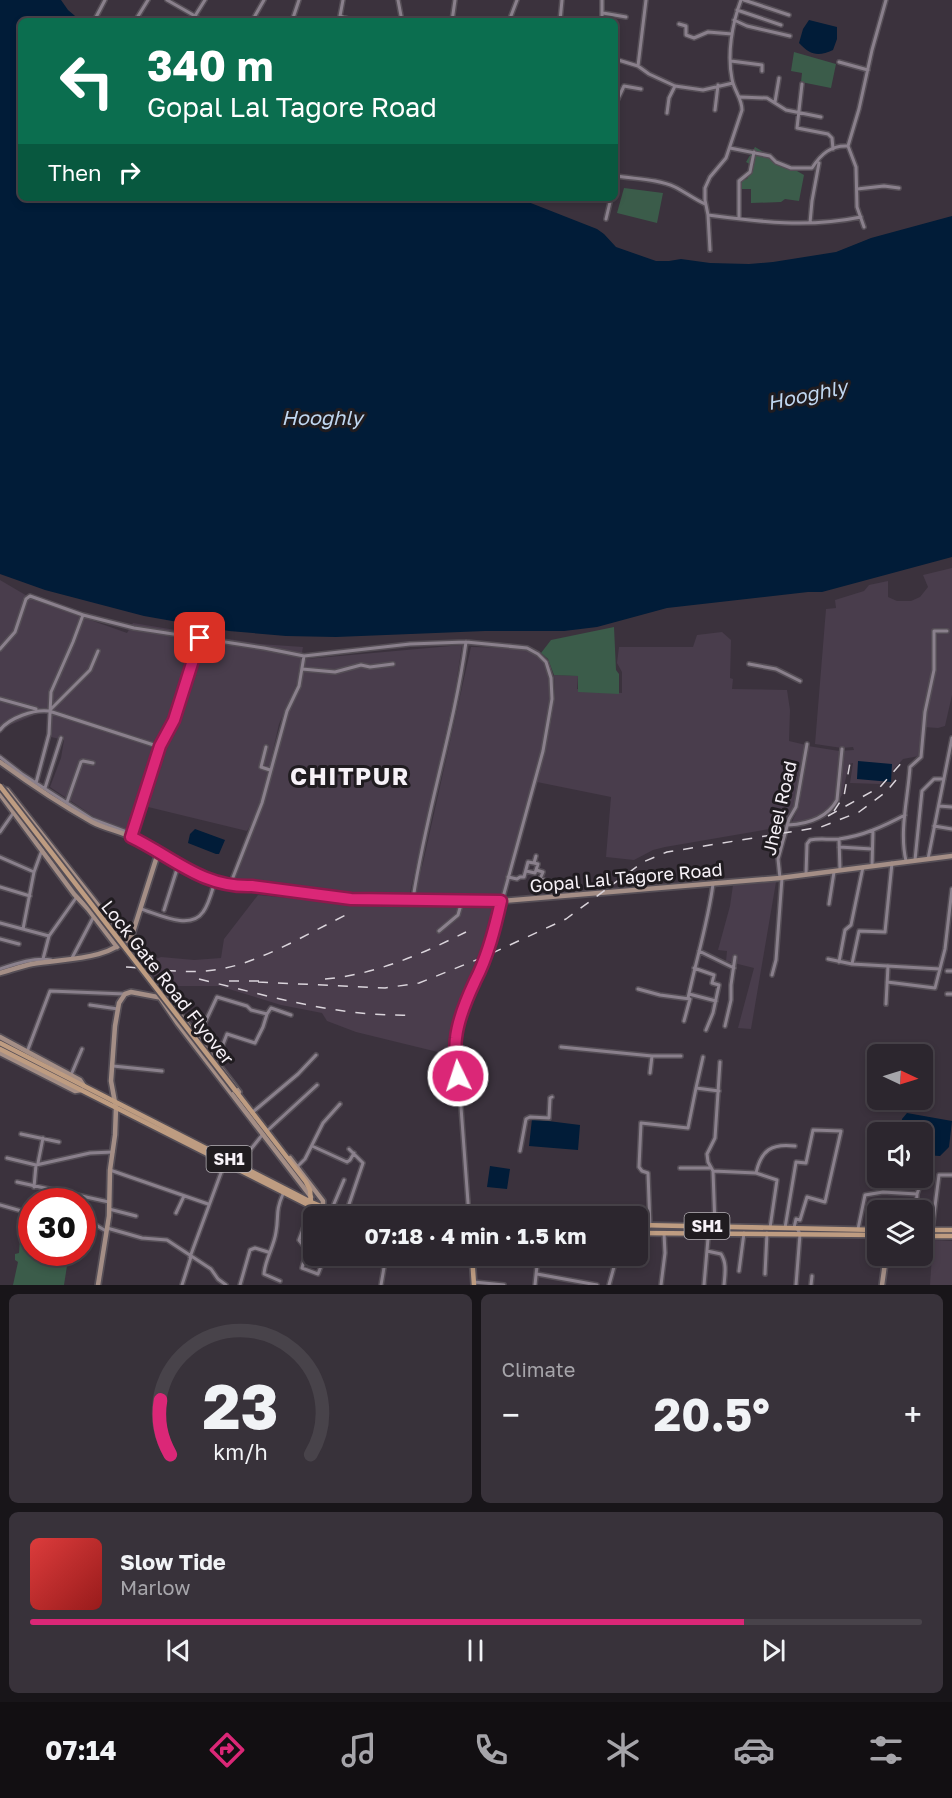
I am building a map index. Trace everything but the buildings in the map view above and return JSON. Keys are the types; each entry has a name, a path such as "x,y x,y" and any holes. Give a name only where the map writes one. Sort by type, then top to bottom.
{"main road":[{"name":"Lock Gate Road Flyover","path":"0,787 309,1187 311,1206"},
{"path":"0,1043 80,1087"},
{"name":"SH1","path":"0,1051 115,1100 311,1199 319,1206"},
{"name":"SH1","path":"80,1087 116,1108 307,1206"},
{"name":"SH1","path":"650,1226 867,1229"},
{"path":"933,1230 952,1230"},
{"name":"SH1","path":"648,1233 867,1235"},
{"path":"933,1236 952,1236"},
{"path":"473,1266 474,1284"}],"street":[{"path":"96,18 105,0"},
{"path":"137,18 148,0"},
{"path":"167,0 198,18"},
{"path":"195,16 205,0"},
{"path":"254,18 264,0"},
{"path":"293,18 299,0"},
{"path":"343,0 340,16 346,18"},
{"path":"398,0 401,18"},
{"path":"452,18 455,0"},
{"path":"510,18 517,0"},
{"path":"560,18 561,0"},
{"path":"602,0 602,18"},
{"path":"638,66 646,0"},
{"path":"710,250 705,204 707,183 723,163 742,110 740,97 733,83 731,61 732,34 737,10 742,0 789,15"},
{"path":"864,227 857,207 856,167 848,146 886,0"},
{"path":"737,10 782,25"},
{"path":"603,13 626,17"},
{"path":"734,20 747,26 790,36"},
{"path":"679,24 686,26 686,34 694,38 708,32 732,34"},
{"path":"618,60 638,66 649,74 675,86 703,90 733,83"},
{"path":"731,61 762,65 762,71"},
{"path":"839,62 868,70"},
{"path":"775,102 779,78"},
{"path":"802,84 797,128 828,134 833,149"},
{"path":"618,98 624,86 640,89"},
{"path":"667,113 669,98 675,86"},
{"path":"715,110 718,86"},
{"path":"740,97 761,97 775,102 786,110 821,117"},
{"path":"730,148 770,156 776,162 791,168 805,169 812,168 825,152 848,146"},
{"path":"739,218 739,181 750,172 754,152"},
{"path":"810,223 819,163"},
{"path":"618,176 675,187 705,204"},
{"path":"857,189 884,186 899,188"},
{"path":"606,219 610,201"},
{"path":"708,215 785,224 861,217"},
{"path":"0,649 15,632 26,599 30,596 83,615 135,628 304,656 410,644 466,642 527,648 546,662 551,678 551,713 543,751 491,941 475,982 468,992 458,1026 456,1052 468,1206"},
{"path":"36,783 47,743 51,693 83,615"},
{"path":"906,861 903,850 910,767 921,757 925,712 934,670 934,632 947,631"},
{"path":"131,835 160,747 174,720 200,638"},
{"path":"413,899 463,668 466,642"},
{"path":"49,711 90,670 98,651"},
{"path":"230,885 262,803 286,711 299,686 304,656"},
{"path":"302,669 335,672 360,665 370,668 393,664"},
{"path":"749,664 776,669 800,681"},
{"path":"0,699 49,711 160,747"},
{"path":"0,730 5,723 37,709"},
{"path":"45,788 61,738"},
{"path":"928,859 952,738"},
{"name":"Jheel Road","path":"772,975 776,960 781,878 778,859 795,807 807,744"},
{"path":"266,747 261,767 271,770"},
{"path":"788,825 807,823 821,818 833,807 839,789 842,749"},
{"path":"0,757 68,805 81,762 93,763"},
{"name":"Gopal Lal Tagore Road","path":"0,762 56,802 68,805 93,823 131,835 178,866 215,881 230,885 351,899 501,901 781,878 952,856"},
{"path":"915,860 922,791 934,779 944,778"},
{"path":"0,787 7,790 126,941"},
{"path":"0,794 117,947"},
{"path":"938,806 952,807"},
{"path":"0,832 14,812"},
{"path":"806,874 808,841 839,839 873,830 905,815"},
{"path":"934,825 952,829"},
{"path":"872,866 873,830"},
{"path":"830,904 837,870 839,839"},
{"path":"839,847 872,849"},
{"path":"23,929 34,872 43,849"},
{"path":"0,971 44,960 95,955 126,941 132,935 158,853"},
{"path":"0,856 34,872"},
{"path":"534,863 536,856"},
{"path":"508,877 517,879 524,877 528,862 538,864 535,873 526,871"},
{"path":"852,964 859,931 885,932 892,863"},
{"path":"165,910 178,866"},
{"path":"839,962 845,930 851,925 863,867"},
{"path":"536,870 543,872 540,879 544,880"},
{"path":"139,909 177,921 188,921 198,917 204,911 215,881"},
{"path":"684,1021 690,1001 688,996 693,968 710,911 713,884"},
{"path":"0,887 30,896"},
{"path":"887,982 935,988 945,949 952,890"},
{"path":"44,960 49,936 77,897"},
{"path":"439,931 458,915 462,900"},
{"path":"72,958 94,916"},
{"path":"0,923 49,936"},
{"path":"0,939 20,944"},
{"path":"699,951 734,968"},
{"path":"724,1026 731,1000 735,957"},
{"path":"828,959 852,964 940,969"},
{"path":"886,1004 888,966"},
{"path":"693,968 714,975 712,983 719,986 706,1030"},
{"path":"638,989 660,995 688,996 716,1001"},
{"path":"27,1052 50,991 125,994 131,992 168,999 320,1196 322,1206"},
{"path":"100,1285 109,1209 116,1108 111,1081 119,1003 125,994"},
{"path":"946,994 952,994"},
{"path":"159,996 311,1199"},
{"path":"196,1035 202,1029 217,997 267,1014"},
{"path":"90,1005 118,1010"},
{"path":"214,1059 220,1052 227,1034 255,1043 271,1008 291,1015"},
{"path":"0,1037 80,1080 80,1087"},
{"path":"561,1047 652,1056 681,1056"},
{"path":"71,1075 82,1048"},
{"path":"254,1111 316,1055"},
{"path":"650,1072 652,1056"},
{"path":"650,1226 648,1173 639,1167 641,1123 688,1128 703,1057"},
{"path":"704,1285 709,1233 712,1227 712,1169 707,1154 715,1140 720,1062"},
{"path":"113,1066 162,1071"},
{"path":"268,1130 317,1085"},
{"path":"696,1088 719,1091"},
{"path":"520,1151 526,1119 530,1117 549,1118 550,1098 552,1097"},
{"path":"297,1167 305,1159 323,1124 340,1104"},
{"path":"785,1228 796,1161 806,1163 813,1130 841,1131 825,1202 807,1197 800,1220 795,1219 796,1228 800,1234 796,1285"},
{"path":"21,1134 59,1142"},
{"path":"238,1164 263,1134"},
{"path":"34,1187 43,1138"},
{"path":"756,1173 759,1161 771,1148 777,1145 795,1146"},
{"path":"312,1146 347,1162 354,1153"},
{"path":"348,1206 363,1163 349,1149"},
{"path":"7,1158 37,1164 90,1153 112,1152"},
{"path":"182,1285 208,1204 227,1158"},
{"path":"680,1168 756,1173 777,1180 770,1228"},
{"path":"110,1170 208,1204"},
{"path":"933,1222 939,1175 952,1175"},
{"path":"334,1206 344,1180"},
{"path":"17,1182 109,1202"},
{"path":"917,1200 919,1188"},
{"path":"858,1229 865,1196 883,1192 917,1194"},
{"path":"280,1281 264,1274 268,1252 276,1233 276,1213 283,1194"},
{"path":"177,1213 184,1196"},
{"path":"0,1205 18,1211"},
{"path":"109,1209 136,1216"},
{"path":"96,1225 107,1230 142,1238 167,1240 211,1269 226,1285"},
{"path":"303,1229 299,1240 303,1245"},
{"path":"661,1285 665,1253 664,1233"},
{"path":"739,1271 744,1233"},
{"path":"765,1274 767,1233"},
{"path":"240,1285 250,1250 255,1248 268,1252"},
{"path":"707,1251 717,1252 723,1257 725,1262 724,1285"},
{"path":"303,1264 302,1268 318,1274 321,1266"},
{"path":"381,1285 384,1266"},
{"path":"535,1285 537,1266"},
{"path":"609,1285 614,1266"},
{"path":"882,1285 885,1266"},
{"path":"537,1274 597,1285"},
{"path":"811,1285 812,1276"},
{"path":"474,1284 504,1285"}],"shaded area":[{"path":"952,568 952,695 945,726 923,727 919,756 903,759 880,784 850,783 853,763 849,764 842,795 834,808 816,820 801,826 790,826 799,807 808,746 839,751 854,750 853,747 842,748 815,744 826,609 836,608 835,600 864,591 869,585 888,581 888,597 897,601 911,601 920,597 928,587 923,575"},
{"path":"0,580 34,600 127,633 133,623 200,634 190,655 169,721 156,747 129,832 96,818 50,787 61,758 64,740 51,737 51,720 47,710 5,727 0,734"},
{"path":"722,632 731,640 732,689 787,690 790,710 789,741 806,745 797,807 787,826 665,847 653,850 634,860 606,857 611,797 537,782 551,722 555,694 554,675 578,676 577,689 622,693 622,672 617,663 619,647 693,647 697,635"},
{"path":"203,635 260,644 303,647 297,683 279,724 260,808 247,831 144,806 160,750 174,722"},
{"path":"462,645 455,691 409,897 351,897 235,880 264,800 288,709 300,687 306,659"},
{"path":"471,647 522,648 537,655 544,663 549,680 549,710 542,748 527,810 500,900 413,899 423,863"},
{"path":"776,882 751,1029 738,1028 754,968 726,961 727,951 718,950 733,885"},
{"path":"258,895 355,904 497,904 490,939 451,1039 450,1055 356,1032 327,1021 322,1013 281,1005 219,986 164,988 144,963 161,957 194,960 221,958 224,939"},
{"path":"933,1240 952,1241 952,1285 930,1285"}],"green space":[{"path":"794,52 836,64 831,88 801,82 802,73 791,71"},
{"path":"755,147 804,175 799,201 785,199 781,202 751,203 751,189 740,189 742,180 747,179 753,166 746,162"},
{"path":"624,188 663,193 657,223 617,213"},
{"path":"614,627 619,694 578,692 578,676 554,675 548,659 541,653 551,640"},
{"path":"18,1262 18,1266 67,1266 64,1285 13,1285"}],"water":[{"name":"Hooghly","path":"0,0 61,0 77,18 18,18 18,201 526,201 597,229 616,247 656,261 681,259 710,263 749,264 836,252 871,238 952,216 952,557 822,592 667,608 597,627 564,631 485,631 336,637 286,636 229,631 144,616 45,590 0,574"},
{"path":"809,20 837,27 837,39 833,50 823,54 814,54 799,43 803,29"},
{"path":"858,761 892,764 891,782 857,779"},
{"path":"195,829 225,840 219,854 188,843 190,834"},
{"path":"907,1113 952,1121 949,1147 940,1156 933,1156 933,1122 902,1122"},
{"path":"532,1119 580,1125 578,1150 529,1146"},
{"path":"490,1166 510,1169 507,1189 487,1187"}],"railway":[{"path":"828,816 880,787 903,761"},
{"path":"834,811 844,796 850,763"},
{"path":"258,982 385,988 419,983 486,956 566,919 643,862 667,852 821,827 859,812 886,792 896,780"},
{"path":"126,967 192,972 231,967 265,955 350,913"},
{"path":"325,979 380,968 466,932"},
{"path":"199,979 332,1009 386,1015 414,1015"},
{"path":"229,981 265,981"}],"district":[{"name":"CHITPUR","path":"350,775"}],"route":[{"path":"200,638 174,720 160,746 131,837 182,868 237,887 252,886 351,899 501,901 491,941 475,982 468,992 467,1003 458,1026 456,1052 458,1076"}]}
